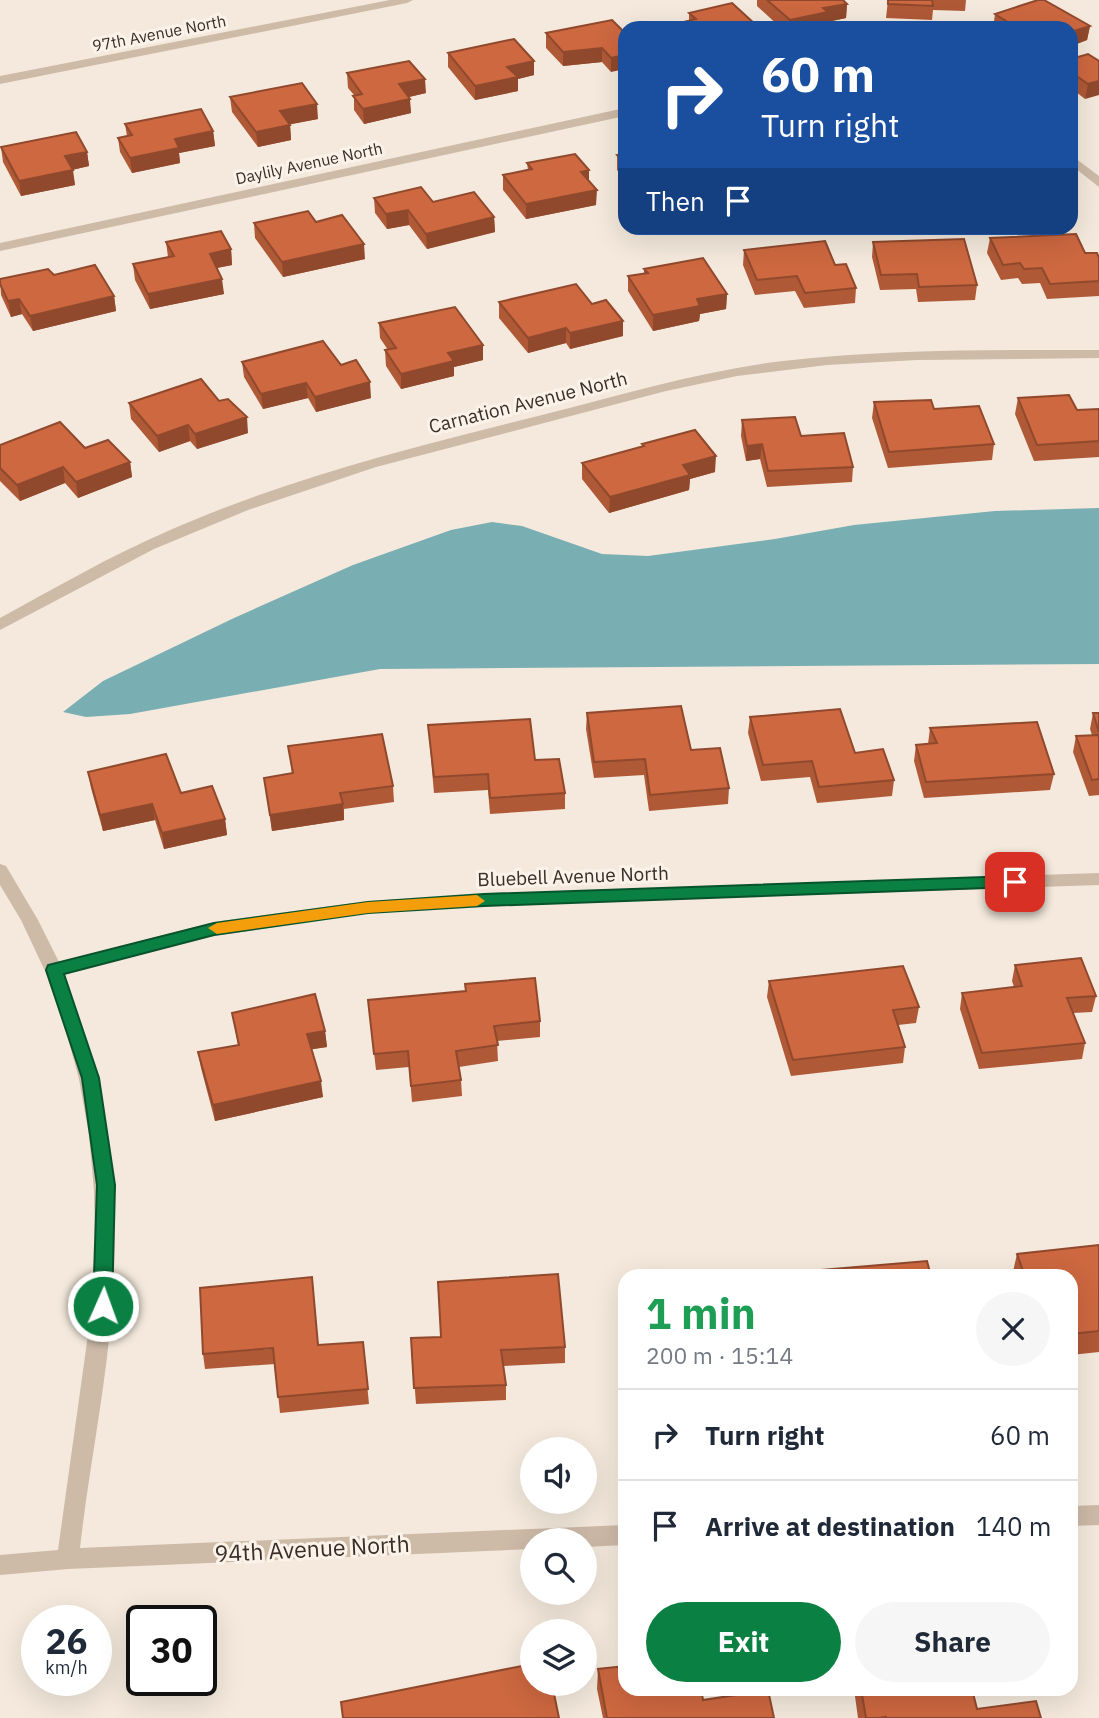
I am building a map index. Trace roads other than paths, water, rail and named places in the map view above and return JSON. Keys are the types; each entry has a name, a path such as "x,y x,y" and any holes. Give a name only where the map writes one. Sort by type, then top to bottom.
{"street":[{"name":"97th Avenue North","path":"0,80 407,0"},
{"name":"Daylily Avenue North","path":"0,247 618,114"},
{"path":"1078,165 1099,183"},
{"name":"Carnation Avenue North","path":"0,625 94,574 197,524 304,483 413,451 643,393 736,372 817,362 901,356 1099,354"},
{"path":"0,870 17,896 54,970 90,1078 106,1185 103,1306 74,1496 68,1559"},
{"name":"Bluebell Avenue North","path":"54,970 214,929 368,908 484,900 1099,879"},
{"path":"1078,1516 1099,1515"},
{"name":"94th Avenue North","path":"0,1565 68,1559 618,1535"}],"water":[{"path":"1099,508 1099,664 380,669 130,714 86,717 63,712 103,681 234,618 353,565 451,530 492,522 522,526 602,554 648,556 854,525 995,511"}]}
